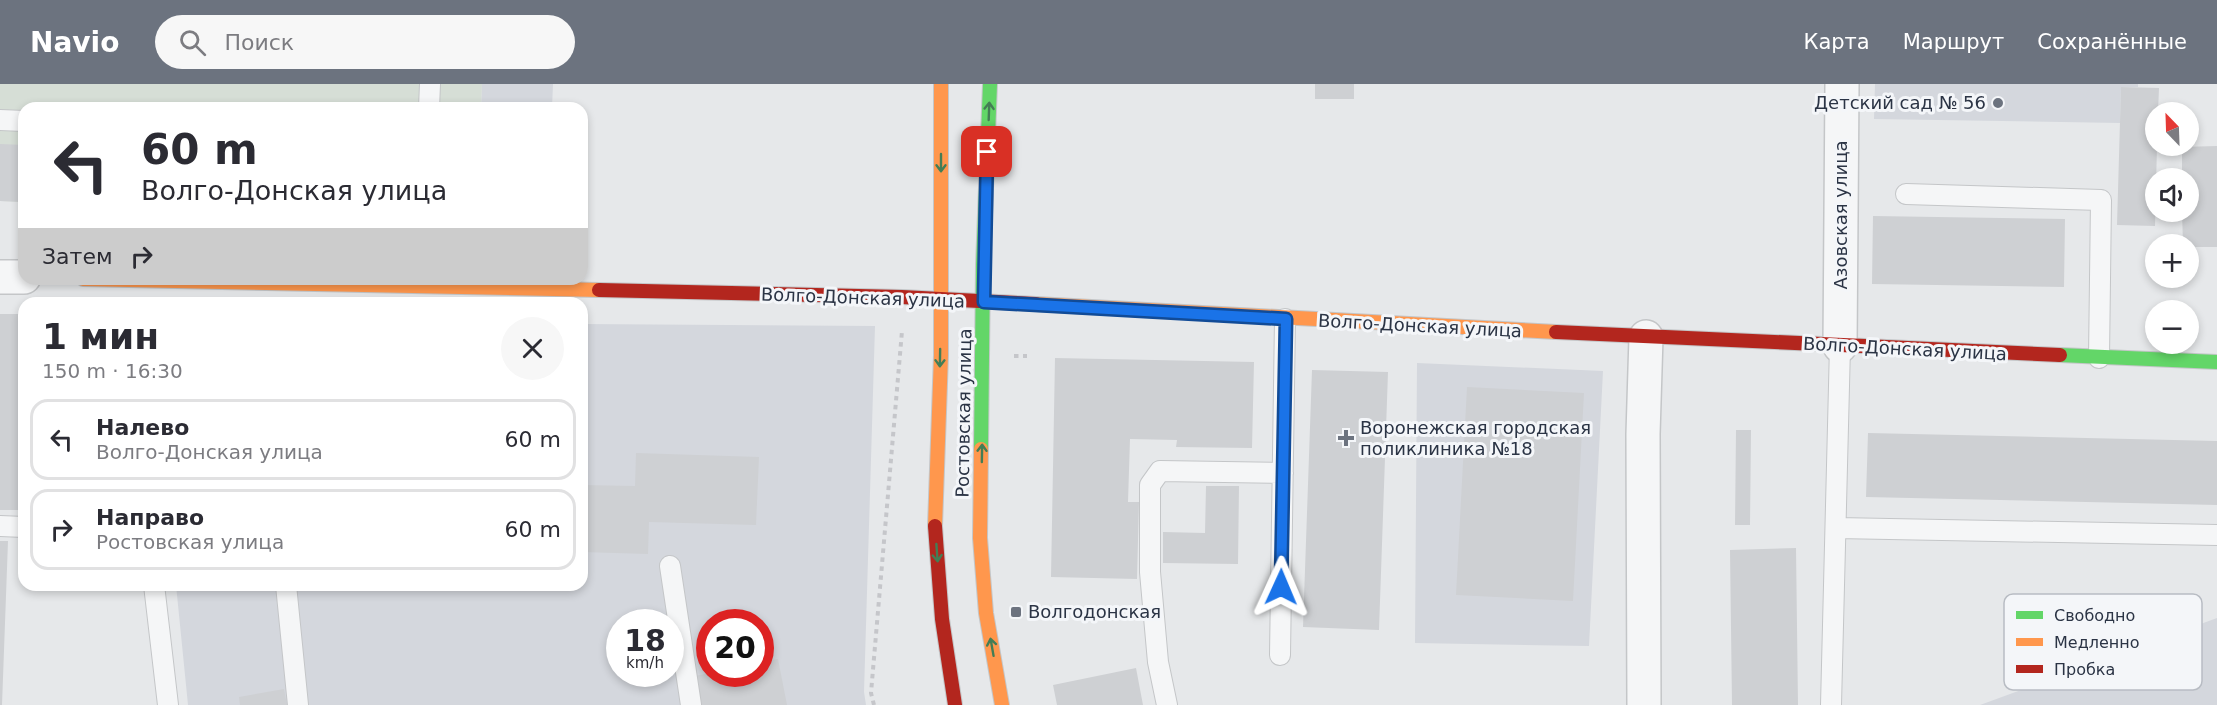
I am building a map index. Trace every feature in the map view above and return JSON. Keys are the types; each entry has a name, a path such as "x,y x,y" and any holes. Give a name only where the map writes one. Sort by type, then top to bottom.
{"street":[{"name":"Ростовская улица","path":"941,84 941,299 935,531 942,619 955,705"},
{"name":"Ростовская улица","path":"990,84 980,538 986,613 1002,705"},
{"name":"Азовская улица","path":"1840,346 1842,84"},
{"path":"0,277 18,278"},
{"name":"Волго-Донская улица","path":"159,285 260,293 421,285"},
{"name":"Волго-Донская улица","path":"476,285 902,297 1646,337 2217,362"},
{"path":"1644,705 1643,434 1646,337"}],"lane":[{"path":"429,102 430,84"},
{"path":"0,120 18,121"},
{"path":"1906,194 2102,200 2099,358"},
{"path":"1280,655 1286,319"},
{"path":"1831,705 1840,346"},
{"path":"1167,705 1158,662 1150,573 1150,485 1160,471 1283,473"},
{"path":"0,526 18,527"},
{"path":"1837,528 2217,535"},
{"path":"670,566 691,705"},
{"path":"155,591 168,705"},
{"path":"287,591 298,705"}],"path":[{"path":"874,705 871,693 902,323"}],"shaded area":[{"path":"0,84 482,84 481,102 18,102 18,202 0,201"},
{"path":"482,84 553,84 552,102 481,102"},
{"name":"Детский сад № 56","path":"1875,84 2138,84 2138,87 2121,87 2120,123 1874,119"},
{"path":"588,324 875,326 864,692 866,705 188,705 177,591 588,591"},
{"path":"1417,363 1603,371 1589,646 1415,643"},
{"path":"2217,618 2217,705 1980,705 2021,690 2202,690 2202,624"}],"building":[{"path":"1315,84 1354,84 1354,99 1315,99"},
{"path":"2121,87 2159,88 2158,102 2145,102 2145,156 2157,156 2156,168 2145,168 2145,222 2155,222 2155,226 2117,225"},
{"path":"0,144 18,145 18,202 0,201"},
{"path":"2217,146 2217,247 2199,247 2199,234 2183,234 2182,222 2199,222 2199,168 2182,168 2182,156 2199,156 2199,147"},
{"path":"1873,216 2065,219 2064,287 1872,284"},
{"path":"0,314 18,314 18,510 0,510"},
{"path":"1055,358 1254,362 1252,448 1176,447 1177,440 1130,439 1128,502 1139,502 1137,579 1051,577"},
{"path":"1312,370 1388,372 1379,630 1303,627"},
{"path":"1467,387 1584,393 1573,601 1456,595"},
{"path":"1736,430 1751,430 1750,525 1735,525"},
{"path":"1868,433 2217,441 2217,505 1866,497"},
{"path":"636,453 759,457 756,525 649,522 648,554 588,552 588,485 635,486"},
{"path":"1206,486 1239,486 1238,564 1163,563 1163,532 1205,533"},
{"path":"0,541 8,541 2,705 0,705"},
{"path":"1796,548 1798,705 1732,705 1730,550"},
{"path":"778,659 787,705 701,705 697,687 774,687 774,660"},
{"path":"1136,668 1143,705 1057,705 1053,685"},
{"path":"284,689 287,705 240,705 239,697"}],"traffic: fast":[{"path":"981,449 983,265 990,84"},
{"path":"2060,355 2217,362"}],"traffic: slow":[{"path":"935,526 941,355 941,84"},
{"path":"364,285 599,290"},
{"path":"1036,304 1556,332"},
{"path":"981,449 980,538 986,613 1002,705"}],"traffic: jam":[{"path":"599,290 902,297 1036,304"},
{"path":"1556,332 2060,355"},
{"path":"935,526 942,619 955,705"}],"place":[{"name":"Детский сад № 56","path":"1998,103"},
{"name":"Воронежская городская поликлиника №18","path":"1346,438"},
{"name":"Волгодонская","path":"1016,612"}],"route":[{"path":"987,152 984,302 1286,319 1281,587"}]}
